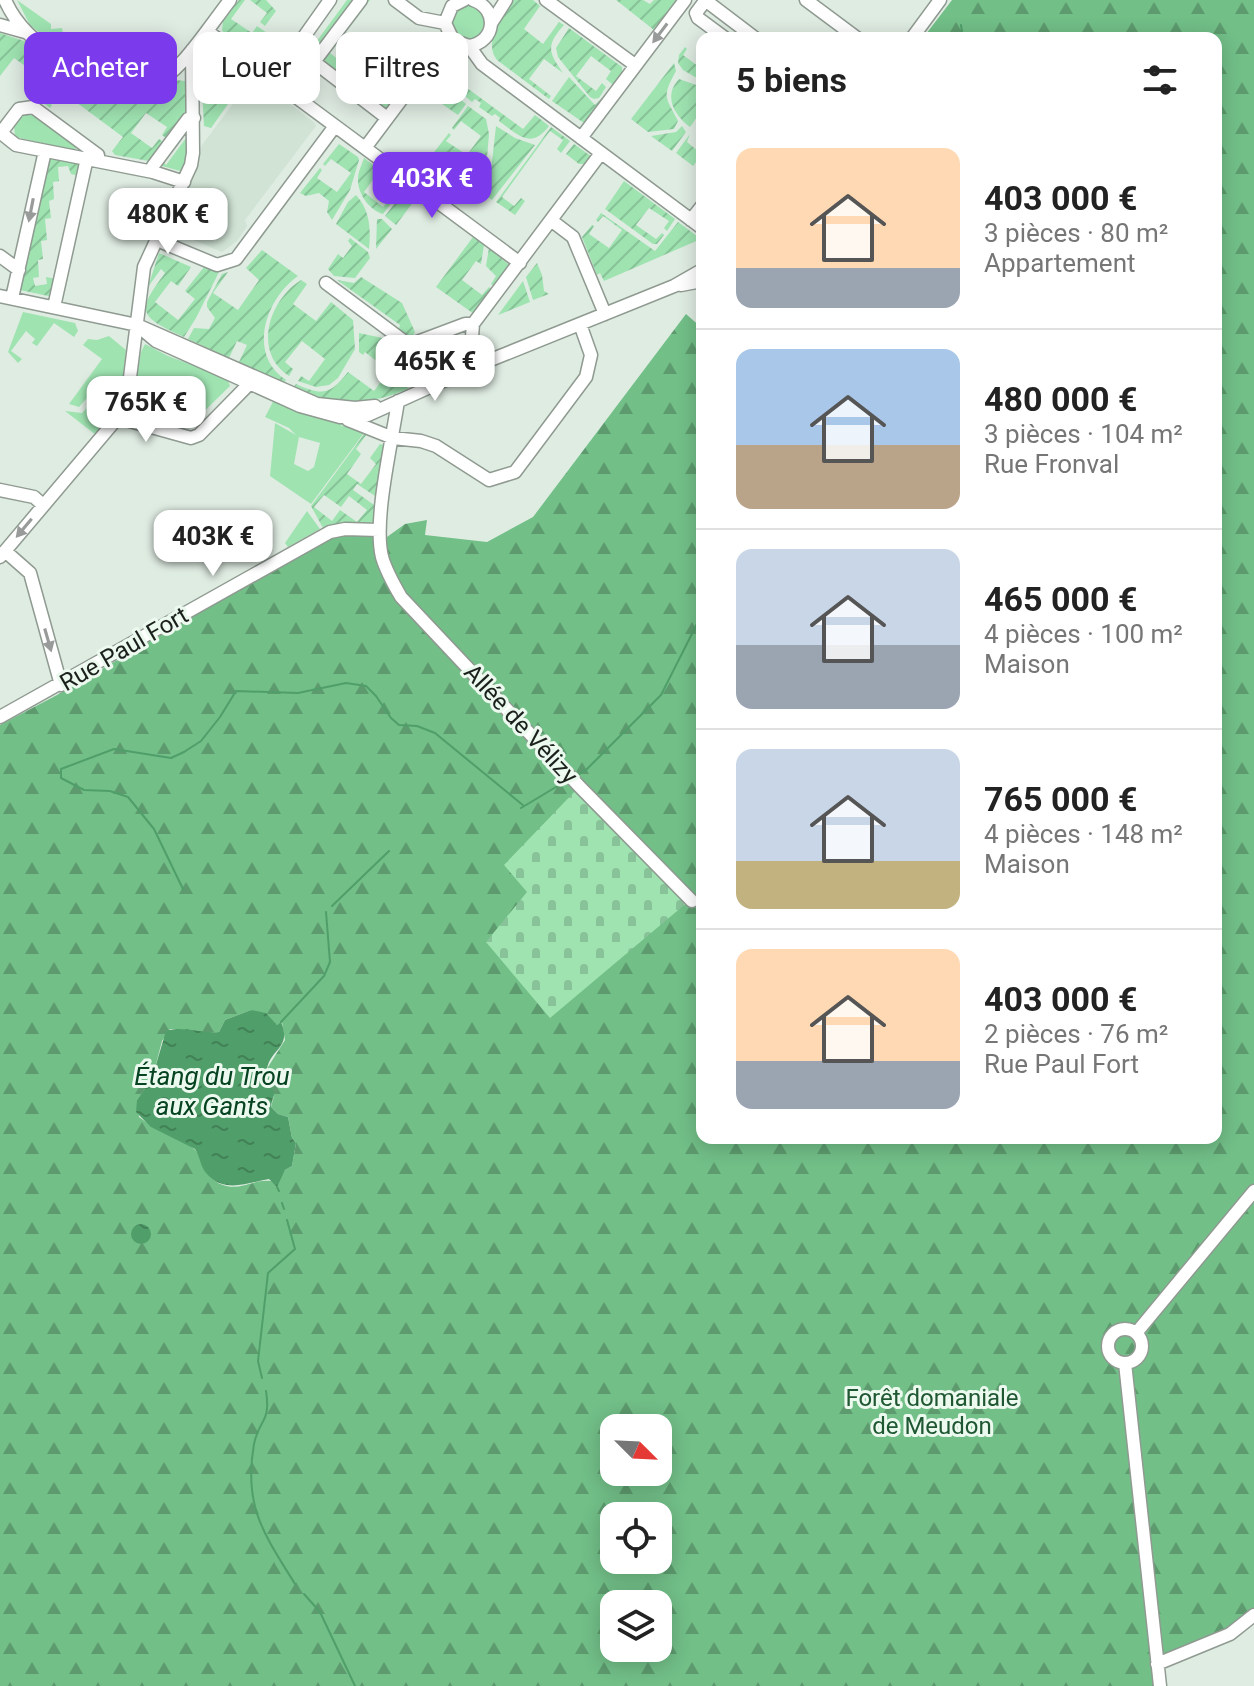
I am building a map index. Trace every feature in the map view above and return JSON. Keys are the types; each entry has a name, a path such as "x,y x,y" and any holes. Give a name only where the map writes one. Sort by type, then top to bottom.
{"street":[{"path":"5,0 11,15 25,32"},
{"path":"177,67 230,0"},
{"path":"306,32 330,0"},
{"path":"320,54 361,0"},
{"path":"395,0 419,18 447,30 457,44 475,44 490,32 492,22 506,0"},
{"path":"365,148 447,30 448,11 463,0"},
{"path":"546,0 635,65"},
{"path":"581,138 685,0"},
{"path":"717,32 696,13 705,0 747,32"},
{"path":"806,0 849,32"},
{"path":"916,32 940,0"},
{"path":"482,1 492,22"},
{"path":"0,25 25,32"},
{"path":"207,31 520,263"},
{"path":"475,44 482,64 696,224"},
{"path":"177,76 193,74 192,50"},
{"path":"320,67 387,118"},
{"path":"61,685 30,573 2,554 120,415 127,401 144,267 184,182 193,153 194,104"},
{"path":"54,307 93,159 98,155 33,107 19,109 0,134 16,145 93,159 153,172 184,182"},
{"path":"153,172 153,166 184,124 194,118"},
{"path":"164,243 217,265 236,259 335,126"},
{"path":"45,151 19,270 6,297 137,325 156,341 317,404 374,407 398,401"},
{"path":"483,363 472,337 473,324 601,153"},
{"path":"552,221 570,233 605,314"},
{"path":"0,256 19,270"},
{"path":"340,417 368,415 483,363 674,286 696,273"},
{"path":"674,286 696,282"},
{"path":"326,283 409,345"},
{"path":"409,375 402,352 409,345 465,324 473,324"},
{"path":"253,380 315,411 340,417 393,438 436,446 489,480 515,472 586,377 591,355 580,324"},
{"path":"120,415 126,420 191,438 199,435 253,380"},
{"path":"379,530 398,401"},
{"path":"0,490 34,497 43,505"},
{"name":"Rue Paul Fort","path":"0,717 330,532 379,530"},
{"name":"Allée de Vélizy","path":"379,530 383,561 401,597 692,901"},
{"path":"1137,1332 1254,1191"},
{"path":"1124,1328 1137,1332 1142,1340 1142,1350 1136,1360 1125,1363 1112,1357 1108,1342 1114,1333 1124,1328"},
{"path":"1125,1363 1160,1686"},
{"path":"1157,1664 1230,1634 1254,1615"}],"shaded area":[{"path":"233,104 290,104 316,126 245,220 247,226 237,241 222,252 167,229 196,168 202,145"}],"green space":[{"path":"17,0 51,24 51,29 62,28 63,32 38,32 30,25"},
{"path":"239,0 245,0 231,19 250,32 223,32 223,21"},
{"path":"250,0 266,0 276,11 265,26 260,22 267,13"},
{"path":"347,0 357,0 320,49 320,37"},
{"path":"365,0 370,0 346,32 340,32"},
{"path":"514,0 533,0 540,6 524,29 543,44 559,22 564,25 554,38 551,49 563,73 544,59 529,79 551,96 549,99 497,60 493,53 495,30"},
{"path":"616,0 643,0 650,4 654,0 676,0 654,30"},
{"name":"Forêt domaniale de Meudon","path":"952,0 1254,0 1254,1610 1230,1628 1153,1659 1155,1686 0,1686 0,725 326,539 356,534 387,537 405,524 427,520 425,535 487,542 533,517 686,314 696,323 696,1144 1222,1144 1222,32 928,32","holes":["251,1010 277,1025 282,1022 285,1040 268,1067 267,1077 274,1096 271,1107 278,1114 288,1117 296,1143 292,1166 285,1170 277,1183 264,1181 236,1187 223,1185 211,1177 193,1148 139,1117 137,1100 152,1079 162,1041 170,1029 219,1032 225,1020"]},
{"path":"461,6 475,6 484,15 484,29 475,38 468,40 468,32 454,32 452,29 452,15"},
{"path":"569,28 622,67 622,73 613,85 606,79 611,71 591,56 576,76 596,91 602,83 606,87 599,98 590,97 558,57 556,48"},
{"path":"0,33 24,41 24,65 14,58 0,76"},
{"path":"336,38 336,45 330,53 336,58 336,75 320,63"},
{"path":"685,47 687,49 683,55 696,65 696,78 683,70 678,63"},
{"path":"674,63 676,71 667,97 678,121 674,129 648,132 631,119"},
{"path":"569,77 595,105 609,91 584,123 552,101"},
{"path":"679,79 696,85 696,118 690,127 672,105 674,85"},
{"path":"177,80 185,81 187,109 166,138 162,135 167,127 146,113 131,133 152,148 159,139 163,142 149,161 115,155 112,151 123,137 79,104 177,104"},
{"path":"468,89 523,129 535,115 549,126 536,137 524,138 499,121 495,114 492,116 479,107 481,103 475,99 472,102 468,99"},
{"path":"203,104 228,104 211,128 204,126"},
{"path":"375,104 394,104 387,113"},
{"path":"442,104 466,104 458,115"},
{"path":"468,106 486,119 489,134 484,193 431,156 449,133 451,135 446,141 467,155 481,136 461,121 454,130 452,128"},
{"path":"32,111 78,147 74,150 15,137 14,125 24,112"},
{"path":"496,126 515,138 535,145 492,200 488,197"},
{"path":"682,126 686,132 672,151 651,136 676,132"},
{"path":"551,127 570,141 561,153 557,149 563,140 550,131 502,197 514,206 521,198 525,201 515,215 496,202"},
{"path":"189,134 188,154 180,171 162,166 163,161 166,165"},
{"path":"690,134 687,142 696,149 696,162 693,166 676,153"},
{"path":"339,144 359,160 350,190 332,220 327,212 329,201 319,193 306,196 300,193 320,168 322,170 317,178 337,192 351,173 331,159 325,166 323,164"},
{"path":"574,144 592,157 586,164 579,164 566,154"},
{"path":"51,158 79,163 79,176 71,174 68,166 58,167 59,181 53,182 54,199 49,201 51,218 45,219 47,240 41,241 43,259 38,260 39,277 33,278 35,286 47,284 46,277 57,279 53,297 20,290 46,164"},
{"path":"364,158 380,170 364,192 383,207 390,199 393,201 383,214 369,205 358,184"},
{"path":"429,159 453,176 451,179 442,173 433,185 442,192 440,195 419,179"},
{"path":"624,181 675,219 667,231 664,228 669,221 649,208 636,225 656,239 662,233 664,235 657,244 605,209"},
{"path":"406,189 417,197 396,225 385,216"},
{"path":"356,195 368,220 369,249 336,224 348,202"},
{"path":"601,213 655,251 678,222 696,235 696,241 604,281 600,273 597,275 582,237 592,225 589,234 609,248 622,230 603,216 598,222 596,220"},
{"path":"377,219 382,219 392,229 376,249"},
{"path":"473,237 484,245 481,264 476,261 462,280 482,295 489,287 493,290 474,314 436,287"},
{"path":"350,238 368,252 370,258 355,278 334,276 328,269 338,254 343,258 352,246 348,241"},
{"path":"489,248 509,265 495,287 491,284 496,276 486,266"},
{"path":"262,250 298,276 277,298 265,327 267,356 274,369 286,380 284,383 239,362 247,345 237,341 229,358 188,339 194,328 209,329 215,318 207,302 222,274 228,272 213,293 238,310 259,280 246,268"},
{"path":"159,253 191,267 178,286 171,281 155,302 178,320 195,299 185,291 204,267 220,270 184,337 158,324 146,312 149,296 165,273 161,269 148,287"},
{"path":"537,263 544,291 549,294 533,300 526,277"},
{"path":"361,277 402,303 415,332 412,337 398,331 400,325 337,280 354,283"},
{"path":"301,280 307,284 293,304 316,321 331,302 353,320 355,349 338,378 329,385 316,387 298,381 301,376 309,381 325,359 302,341 285,362 293,369 289,376 271,354 268,340 273,313 280,300"},
{"path":"523,281 530,302 498,315"},
{"path":"23,312 75,323 78,331 74,337 54,323 37,346 32,343 35,339 26,331 11,351 22,359 18,363 8,352"},
{"path":"359,333 387,339 408,389 378,399 350,402 323,398 293,388 296,384 325,391 348,372 374,391 389,371 365,352 363,355 359,352"},
{"path":"109,336 126,350 120,403 96,435 65,411 82,413 93,402 87,398 79,407 69,404 102,359 83,345 88,339"},
{"path":"145,344 227,378 230,386 189,426 133,411 141,352"},
{"path":"275,398 342,424 341,427 343,425 364,433 311,504 270,476 275,423 296,435 289,428 265,417","holes":["299,437 320,443 314,467 308,471 294,464"]},
{"path":"365,433 356,449 361,454 347,474 361,484 376,464 370,458 380,444 384,445 378,498 357,484 353,490 377,507 374,521 323,528 311,506","holes":["324,495 341,507 349,496 367,510 357,522 340,510 332,521 314,507"]},
{"path":"307,511 320,529 288,547 285,543"},
{"path":"579,787 689,901 550,1018 486,942 527,892 504,865"}],"water":[{"name":"Étang du Trou aux Gants","path":"251,1010 266,1013 277,1025 281,1022 284,1031 282,1043 269,1062 267,1073 274,1092 271,1107 278,1114 288,1117 296,1143 292,1166 285,1170 277,1187 269,1179 236,1185 220,1183 206,1173 195,1149 151,1127 136,1112 137,1100 152,1078 166,1031 219,1032 225,1020"},
{"path":"137,1224 145,1224 151,1234 145,1244 137,1244 131,1238 131,1230"}],"waterway":[{"path":"961,25 962,32"},
{"path":"578,775 661,695 696,626"},
{"path":"183,889 154,829 128,797 110,791 84,790 61,778 61,769 114,749 171,758 201,741 236,691 298,693 346,683 366,686 399,725 417,726 435,733 524,806"},
{"path":"521,808 566,781"},
{"path":"332,906 389,851"},
{"path":"281,1022 324,976 330,962 326,912"},
{"path":"277,1187 279,1191"},
{"path":"282,1203 284,1209"},
{"path":"262,1378 258,1361 268,1273 295,1249 287,1220"},
{"path":"266,1391 267,1409 254,1444 251,1485 266,1534 295,1584"},
{"path":"304,1594 320,1612 355,1686"}]}
